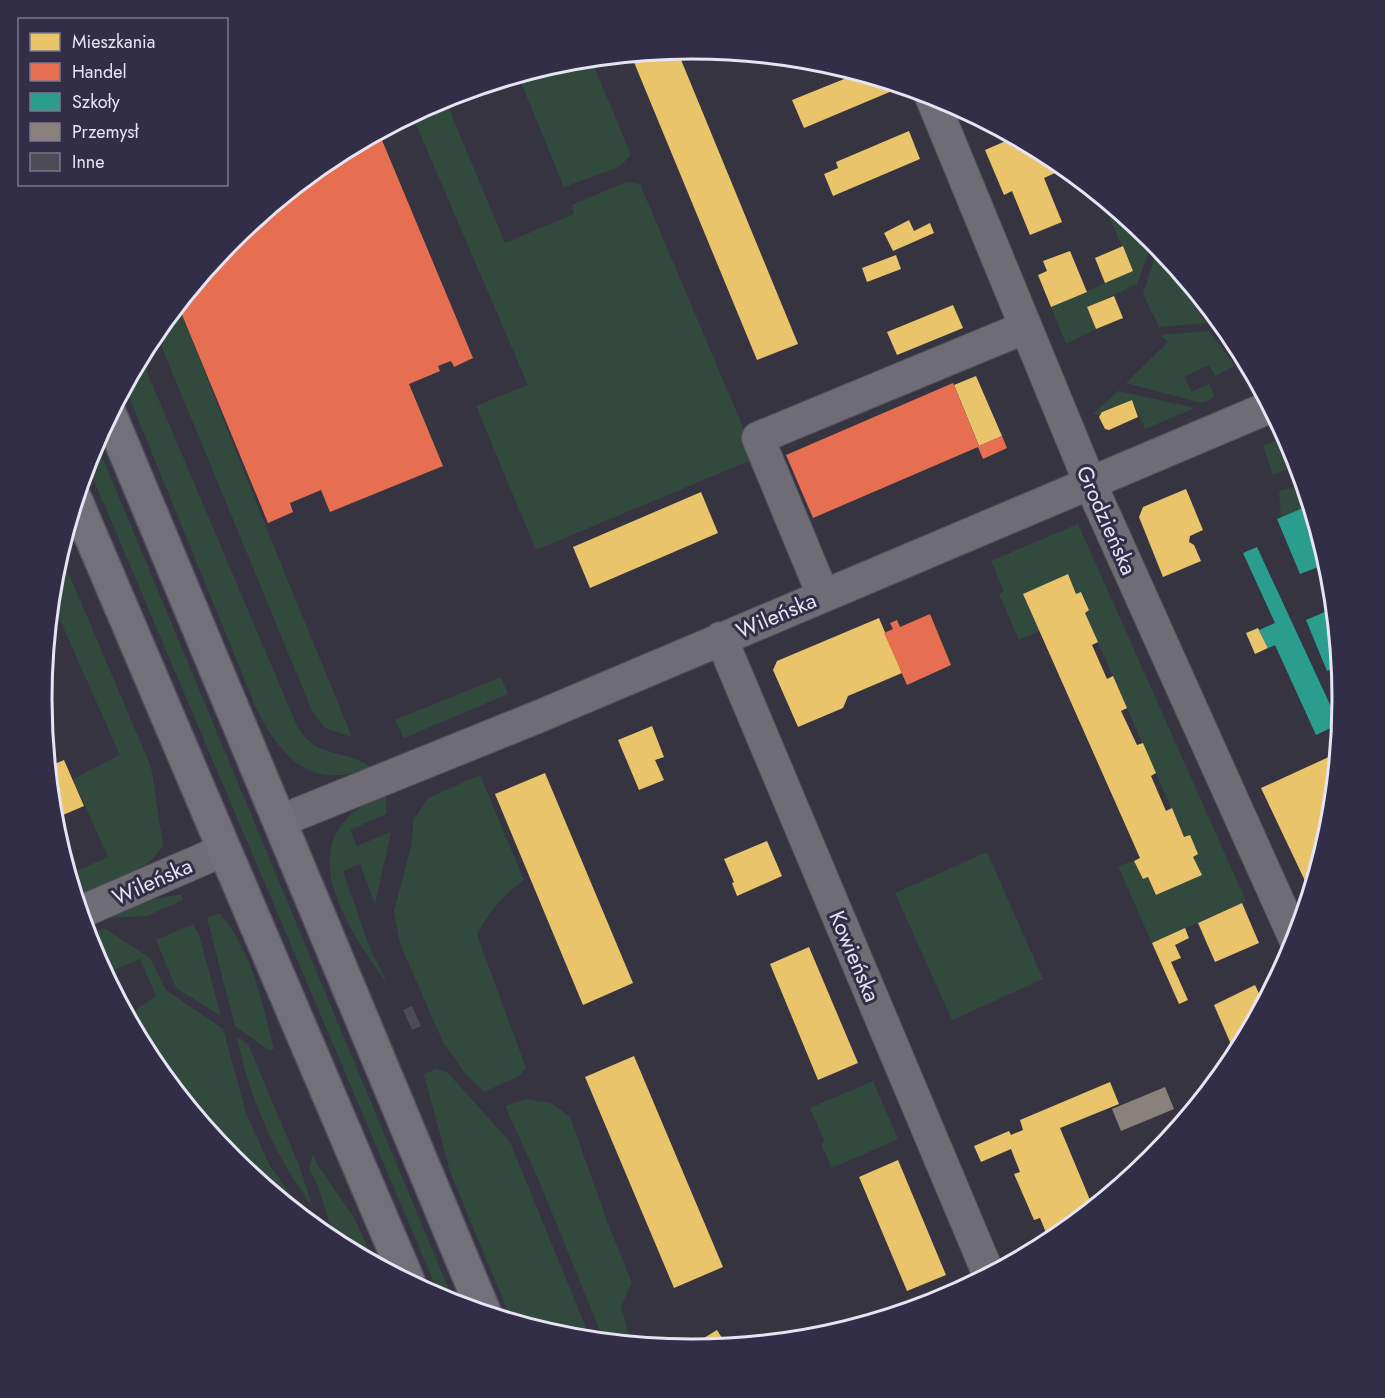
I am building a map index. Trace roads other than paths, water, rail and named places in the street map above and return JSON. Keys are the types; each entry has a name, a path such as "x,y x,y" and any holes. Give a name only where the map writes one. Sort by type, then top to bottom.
{"main road":[{"path":"114,426 480,1302"},
{"path":"80,511 403,1270"}],"street":[{"name":"Grodzieńska","path":"936,107 1090,483 1290,928"},
{"path":"823,596 758,438 1026,327"},
{"name":"Wileńska","path":"280,820 540,716 1263,410"},
{"name":"Kowieńska","path":"721,638 986,1268"},
{"name":"Wileńska","path":"88,909 224,850"}]}
